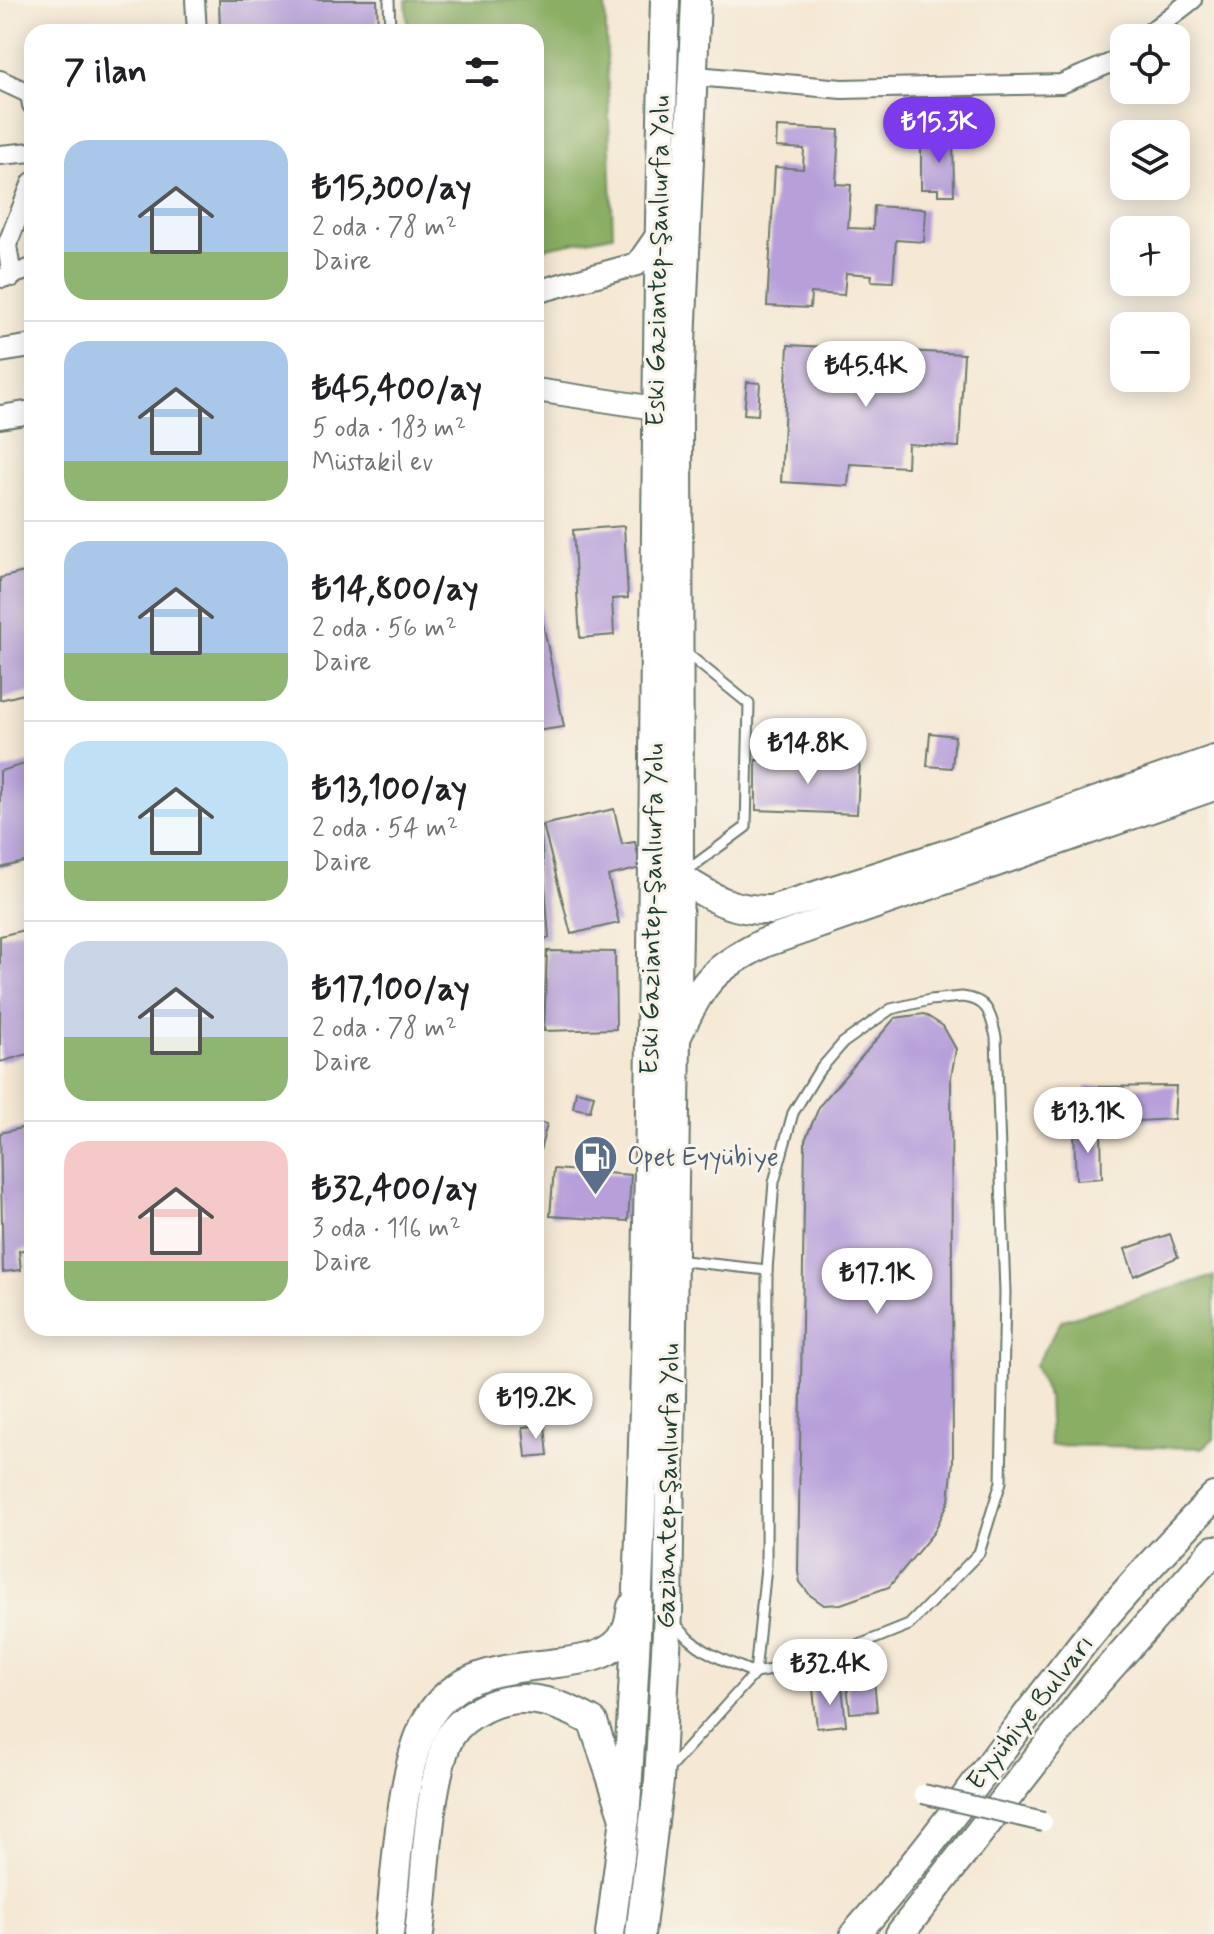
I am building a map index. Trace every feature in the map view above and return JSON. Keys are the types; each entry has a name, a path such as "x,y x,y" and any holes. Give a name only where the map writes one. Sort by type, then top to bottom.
{"main road":[{"name":"Eski Gaziantep-Şanlıurfa Yolu","path":"625,1818 641,1572 654,856 655,408 665,0"},
{"name":"Eski Gaziantep-Şanlıurfa Yolu","path":"676,1038 679,877 678,412 696,76 696,0"},
{"path":"679,877 717,901 744,910 771,910 893,872 1214,760"},
{"path":"676,1038 710,976 764,943 1214,786"},
{"name":"Gaziantep-Şanlıurfa Yolu","path":"640,1934 659,1781 668,1613 676,1038"},
{"name":"Eyyübiye Bulvarı","path":"855,1934 945,1824 1070,1659 1214,1497"},
{"name":"Eyyübiye Bulvarı","path":"900,1934 1097,1682 1214,1550"},
{"path":"389,1934 409,1777 419,1735 432,1711 453,1690 480,1674 512,1667 592,1660 612,1649 626,1633 641,1572"},
{"path":"419,1934 442,1758 458,1723 481,1708 509,1697 541,1699 570,1709 593,1722 625,1818 610,1934"},
{"path":"917,1934 969,1849"}],"street":[{"path":"195,0 196,24"},
{"path":"1161,24 1192,0"},
{"path":"696,76 842,89 1061,84 1110,63"},
{"path":"0,80 24,91"},
{"path":"0,155 24,153"},
{"path":"6,278 7,245 24,202"},
{"path":"544,290 637,264 658,234"},
{"path":"0,351 24,347"},
{"path":"544,391 655,408"},
{"path":"0,417 24,413"},
{"path":"923,1794 1043,1822"}],"lane":[{"path":"389,0 390,24"},
{"path":"679,647 749,704 746,827 679,877"},
{"path":"659,1781 755,1673 766,1567 767,1270 774,1182 793,1113 818,1072 843,1043 891,1009 930,1000 978,999 989,1009 996,1037 1005,1292 1001,1482 979,1553 909,1625 819,1661 755,1673 716,1660 686,1637 668,1613"},
{"path":"672,1260 767,1270"}],"green space":[{"path":"406,0 605,0 613,235 544,248 544,24 408,24"},
{"path":"1214,1276 1214,1438 1203,1448 1050,1445 1048,1397 1035,1365 1062,1320"}],"building":[{"path":"219,0 377,0 378,24 220,24"},
{"path":"777,127 839,130 836,184 851,185 848,228 873,229 874,206 926,209 924,242 896,240 893,282 871,281 872,275 846,273 844,295 811,293 810,308 767,306 775,167 803,169 804,149 776,147"},
{"path":"953,133 954,195 938,195 938,189 921,189 921,144 938,144 938,134"},
{"path":"788,345 964,354 959,447 908,444 907,467 850,464 848,486 781,482"},
{"path":"747,382 760,383 758,415 744,414"},
{"path":"624,526 628,598 612,599 614,635 580,638 573,530"},
{"path":"24,572 24,694 0,700 0,578"},
{"path":"544,628 564,727 544,730"},
{"path":"930,733 955,736 952,768 927,766"},
{"path":"756,760 860,760 857,814 756,810"},
{"path":"24,764 24,862 0,868 0,771"},
{"path":"614,809 622,844 635,842 641,868 608,876 619,923 571,934 544,825"},
{"path":"544,875 549,938 544,938"},
{"path":"24,930 24,1055 0,1062 0,936"},
{"path":"547,951 615,952 616,1029 544,1031"},
{"path":"924,1014 943,1026 956,1049 951,1077 953,1462 949,1501 934,1532 889,1587 841,1604 824,1605 810,1595 800,1582 798,1572 805,1140 820,1105 895,1018"},
{"path":"1176,1086 1174,1119 1083,1124 1085,1087"},
{"path":"576,1091 594,1095 590,1111 573,1108"},
{"path":"24,1127 24,1250 19,1251 21,1270 3,1272 0,1133"},
{"path":"1101,1130 1102,1178 1076,1180 1074,1132"},
{"path":"554,1169 631,1175 628,1221 550,1216"},
{"path":"1170,1234 1178,1257 1134,1276 1125,1249"},
{"path":"545,1425 548,1455 526,1457 523,1427"},
{"path":"874,1680 877,1711 850,1713 847,1683"},
{"path":"842,1686 846,1725 817,1728 813,1689"}],"place":[{"name":"Opet Eyyübiye","path":"596,1197"}]}
